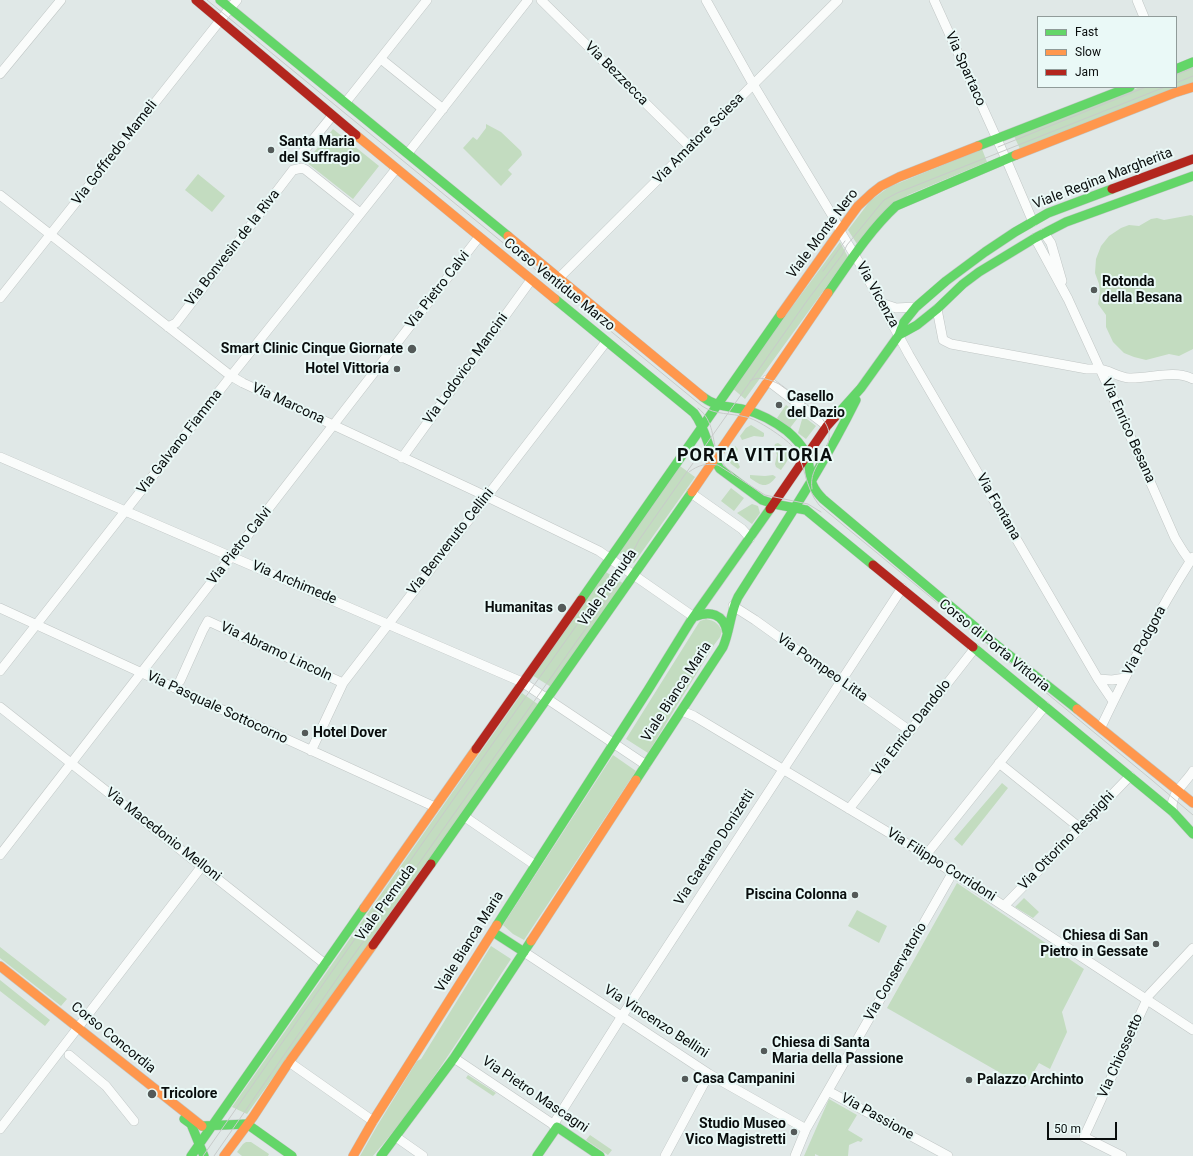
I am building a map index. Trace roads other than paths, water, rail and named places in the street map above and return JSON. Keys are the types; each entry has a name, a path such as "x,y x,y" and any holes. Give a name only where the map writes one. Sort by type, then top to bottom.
{"street":[{"path":"0,74 61,0"},
{"path":"196,0 319,103 332,116 299,157"},
{"path":"220,0 346,102 427,0"},
{"name":"Via Goffredo Mameli","path":"0,298 237,0"},
{"path":"396,169 528,0"},
{"name":"Via Bezzecca","path":"542,0 691,148"},
{"name":"Via Vicenza","path":"706,0 753,84 835,220 899,335"},
{"name":"Via Amatore Sciesa","path":"559,278 838,0"},
{"name":"Via Spartaco","path":"934,0 996,139"},
{"path":"1137,0 1144,16"},
{"path":"381,59 443,109"},
{"path":"1177,69 1193,62"},
{"path":"861,388 827,426 774,504 758,498 717,467 714,459 766,380 854,256 883,218 896,206 1006,159 1174,93 1193,87"},
{"name":"Viale Monte Nero","path":"702,426 840,231 865,200 880,186 899,177 1127,88"},
{"name":"Corso Ventidue Marzo","path":"346,102 708,402 716,406"},
{"name":"Corso Ventidue Marzo","path":"332,116 530,280 694,413 702,426 714,459"},
{"path":"996,139 1006,159 1032,222 1031,229 1035,238"},
{"name":"Viale Regina Margherita","path":"861,388 899,335 904,322 916,307 946,281 985,252 1048,213 1193,159"},
{"name":"Via Bonvesin de la Riva","path":"168,327 176,323 293,170 302,168 306,170 360,214"},
{"name":"Via Galvano Fiamma","path":"0,671 231,376 396,169"},
{"name":"Viale Regina Margherita","path":"899,335 913,328 937,309 963,284 979,272 1044,233 1066,222 1193,176"},
{"name":"Via Marcona","path":"0,195 231,376 599,551 694,617"},
{"path":"1032,222 1040,226 1044,233"},
{"name":"Via Enrico Besana","path":"1044,233 1051,243 1068,299"},
{"name":"Via Pietro Calvi","path":"0,855 479,237"},
{"name":"Via Enrico Besana","path":"1035,238 1068,299 1175,538 1183,551 1192,559"},
{"name":"Via Lodovico Mancini","path":"402,458 530,280"},
{"path":"881,303 896,308 916,307"},
{"path":"937,309 943,340 951,344 1087,369 1100,369 1129,378 1174,374 1187,376 1193,379"},
{"name":"Via Fontana","path":"899,335 1098,679 1113,700"},
{"name":"Via Benvenuto Cellini","path":"311,751 343,683 606,342"},
{"path":"766,380 827,426"},
{"name":"Viale Bianca Maria","path":"381,1156 454,1058 723,647 728,634 733,606 794,508 811,484 835,443 861,388"},
{"path":"716,406 747,410 762,415 789,434 798,442 807,456 811,484"},
{"path":"827,426 846,421"},
{"name":"Viale Premuda","path":"192,1156 211,1126 702,426"},
{"name":"Via Archimede","path":"0,457 522,682"},
{"name":"Viale Premuda","path":"224,1156 289,1062 548,699 714,459"},
{"name":"Corso di Porta Vittoria","path":"811,484 823,499 999,647 1101,727 1193,803"},
{"path":"691,493 742,529 750,538 758,535 764,537 769,548"},
{"name":"Viale Bianca Maria","path":"353,1156 373,1121 694,617 774,504"},
{"name":"Corso di Porta Vittoria","path":"774,504 806,510 813,515 1173,812 1193,834"},
{"name":"Via Podgora","path":"1101,727 1113,700 1155,620 1192,559"},
{"name":"Via Gaetano Donizetti","path":"537,1156 622,1016 902,588"},
{"name":"Via Pompeo Litta","path":"733,606 755,620 910,731"},
{"name":"Via Pasquale Sottocorno","path":"0,608 435,807"},
{"name":"Viale Bianca Maria","path":"694,617 704,613 714,614 720,617 724,622 728,634"},
{"name":"Via Abramo Lincoln","path":"180,681 208,621 343,683"},
{"name":"Via Enrico Dandolo","path":"849,809 975,648"},
{"path":"1098,679 1112,680 1125,678"},
{"path":"522,682 614,744"},
{"path":"926,855 1045,706"},
{"name":"Via Macedonio Melloni","path":"0,707 325,964"},
{"name":"Via Filippo Corridoni","path":"682,711 694,716 926,855 1193,1030"},
{"name":"Viale Bianca Maria","path":"614,744 646,765"},
{"path":"999,763 1080,828"},
{"path":"1173,812 1172,802 1178,790 1193,770"},
{"name":"Via Ottorino Respighi","path":"1004,906 1130,776"},
{"path":"465,816 535,865"},
{"path":"0,1129 65,1052 76,1030 202,866"},
{"name":"Via Conservatorio","path":"795,1156 806,1129 953,872"},
{"name":"Via Vincenzo Bellini","path":"494,932 709,1074 806,1129"},
{"name":"Via Chiossetto","path":"1122,1156 1084,1138 1146,999 1193,948"},
{"name":"Corso Concordia","path":"0,966 191,1124 204,1156"},
{"name":"Corso Concordia","path":"0,976 76,1030 201,1126 211,1126"},
{"path":"65,1052 106,1086 134,1120"},
{"name":"Via Pietro Mascagni","path":"454,1058 600,1156"},
{"path":"289,1062 373,1121"},
{"path":"665,1156 709,1074"},
{"name":"Via Passione","path":"828,1091 948,1156"},
{"path":"211,1126 247,1124 292,1156"},
{"path":"396,1137 423,1156"}],"tram line":[{"path":"207,0 702,406 712,411 751,418 783,438 797,452 810,490 819,505 1193,815"},
{"path":"1177,75 1193,68"},
{"path":"1177,83 1193,76"},
{"path":"998,147 1144,88"},
{"path":"214,1156 341,973 611,593 639,540 809,298 842,255 847,245 884,200 897,193 1162,88"},
{"path":"823,271 845,241"},
{"path":"750,381 761,378 779,384 814,411 825,422 828,428 829,441 814,473 812,489"},
{"path":"698,408 703,413 710,425 718,456 734,475"},
{"path":"689,472 703,465 718,465 765,495 808,504 821,512"},
{"path":"203,1156 611,577 624,555"}],"place":[{"name":"Santa Maria del Suffragio","path":"271,150"},
{"name":"Rotonda della Besana","path":"1094,290"},
{"name":"Smart Clinic Cinque Giornate","path":"412,349"},
{"name":"Hotel Vittoria","path":"397,369"},
{"name":"Casello del Dazio","path":"779,405"},
{"name":"Humanitas","path":"562,608"},
{"name":"Hotel Dover","path":"305,733"},
{"name":"Piscina Colonna","path":"855,895"},
{"name":"Chiesa di San Pietro in Gessate","path":"1156,944"},
{"name":"Chiesa di Santa Maria della Passione","path":"764,1051"},
{"name":"Casa Campanini","path":"685,1079"},
{"name":"Palazzo Archinto","path":"969,1080"},
{"name":"Tricolore","path":"152,1094"},
{"name":"Studio Museo Vico Magistretti","path":"794,1132"}],"district":[{"name":"PORTA VITTORIA","path":"755,456"}]}
